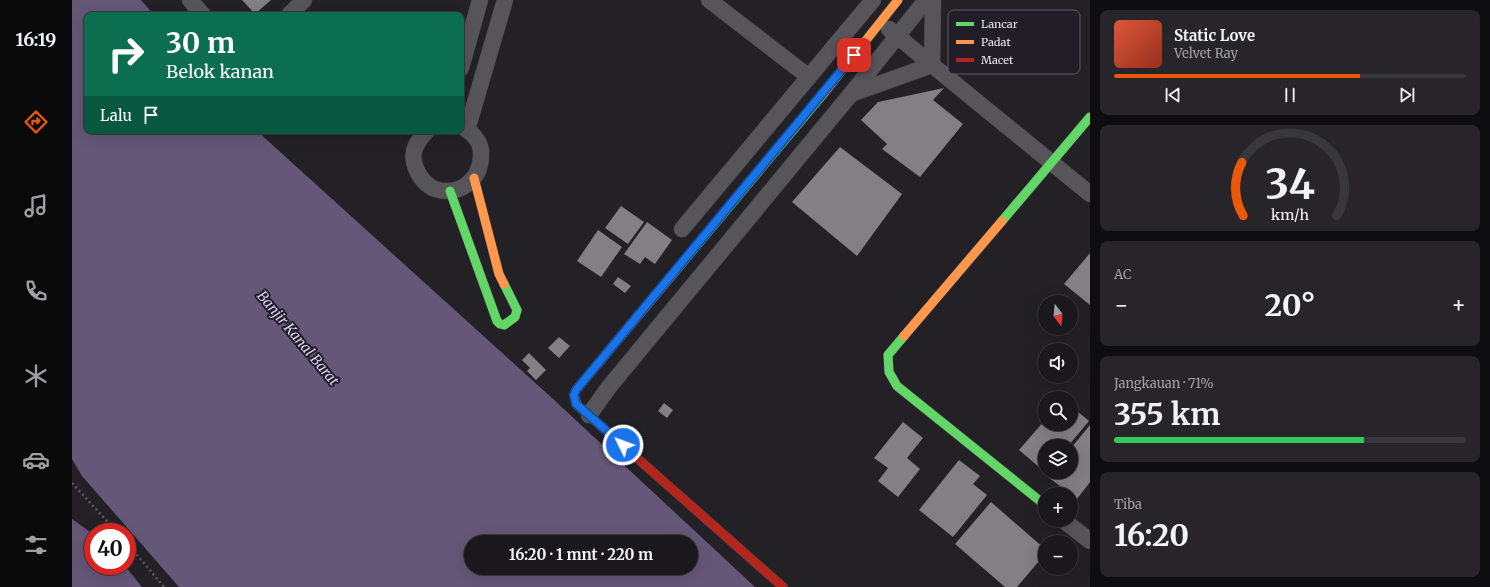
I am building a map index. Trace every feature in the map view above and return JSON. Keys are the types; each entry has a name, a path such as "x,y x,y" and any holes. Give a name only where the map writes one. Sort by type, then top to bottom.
{"street":[{"path":"190,0 200,12"},
{"path":"292,12 304,0"},
{"path":"464,57 480,0"},
{"path":"424,134 420,138 414,152 415,167 423,180 435,188 450,191 464,187 474,178 481,166 481,152 477,139 464,128 505,0"},
{"path":"709,0 809,77"},
{"path":"682,229 873,0"},
{"path":"783,587 576,404 574,395 576,390 590,373 828,88 898,0"},
{"path":"589,415 609,388 851,94 926,0"},
{"path":"932,65 933,0"},
{"path":"880,22 1090,194"},
{"path":"851,94 932,65"},
{"path":"1038,499 897,386 890,377 886,365 888,355 1090,117"},
{"path":"450,191 497,321 504,325 515,317 517,310 499,274 474,178"},
{"path":"590,373 609,388"},
{"path":"1072,527 1090,542"}],"path":[{"path":"72,483 109,523"},
{"path":"136,554 164,587"}],"water":[{"name":"Banjir Kanal Barat","path":"72,0 141,0 151,12 84,12 84,134 260,134 552,398 755,587 179,587 136,538 136,523 123,523 82,476 72,459"},
{"path":"72,519 84,528 84,575 132,575 142,587 72,587"}],"building":[{"path":"242,0 271,0 257,12 253,12"},
{"path":"944,88 933,100 963,124 920,177 882,149 887,144 861,120 878,102"},
{"path":"840,147 902,194 857,256 792,202"},
{"path":"621,206 644,222 628,244 605,228"},
{"path":"647,222 672,240 655,264 645,257 640,264 624,254"},
{"path":"598,230 622,247 601,277 577,261"},
{"path":"1090,253 1090,305 1064,284"},
{"path":"618,277 631,286 625,293 613,284"},
{"path":"559,337 570,346 559,358 548,348"},
{"path":"529,353 546,370 536,380 527,371 530,368 522,360"},
{"path":"664,403 673,410 667,418 658,411"},
{"path":"1078,412 1089,421 1074,439 1038,439 1038,466 1019,450 1038,428 1038,431 1078,431"},
{"path":"903,422 923,438 907,458 920,469 898,497 878,481 888,468 874,458"},
{"path":"1090,425 1090,482 1078,498 1078,487 1061,487 1051,479 1078,479 1078,440"},
{"path":"959,460 980,476 973,484 987,495 953,537 919,510"},
{"path":"991,502 1038,543 1038,562 1017,587 1005,587 955,544"}],"traffic: fast":[{"path":"673,274 824,93"},
{"path":"1002,221 1090,117"},
{"path":"450,191 497,321 504,325 515,317 517,310 504,284"},
{"path":"904,336 888,355 889,372 897,386 1038,499"}],"traffic: slow":[{"path":"824,93 898,0"},
{"path":"474,178 499,274 504,284"},
{"path":"904,336 1002,221"},
{"path":"577,405 574,395 576,390 673,274"}],"traffic: jam":[{"path":"577,405 783,587"}],"route":[{"path":"623,445 576,404 574,400 576,390 854,55"}]}
